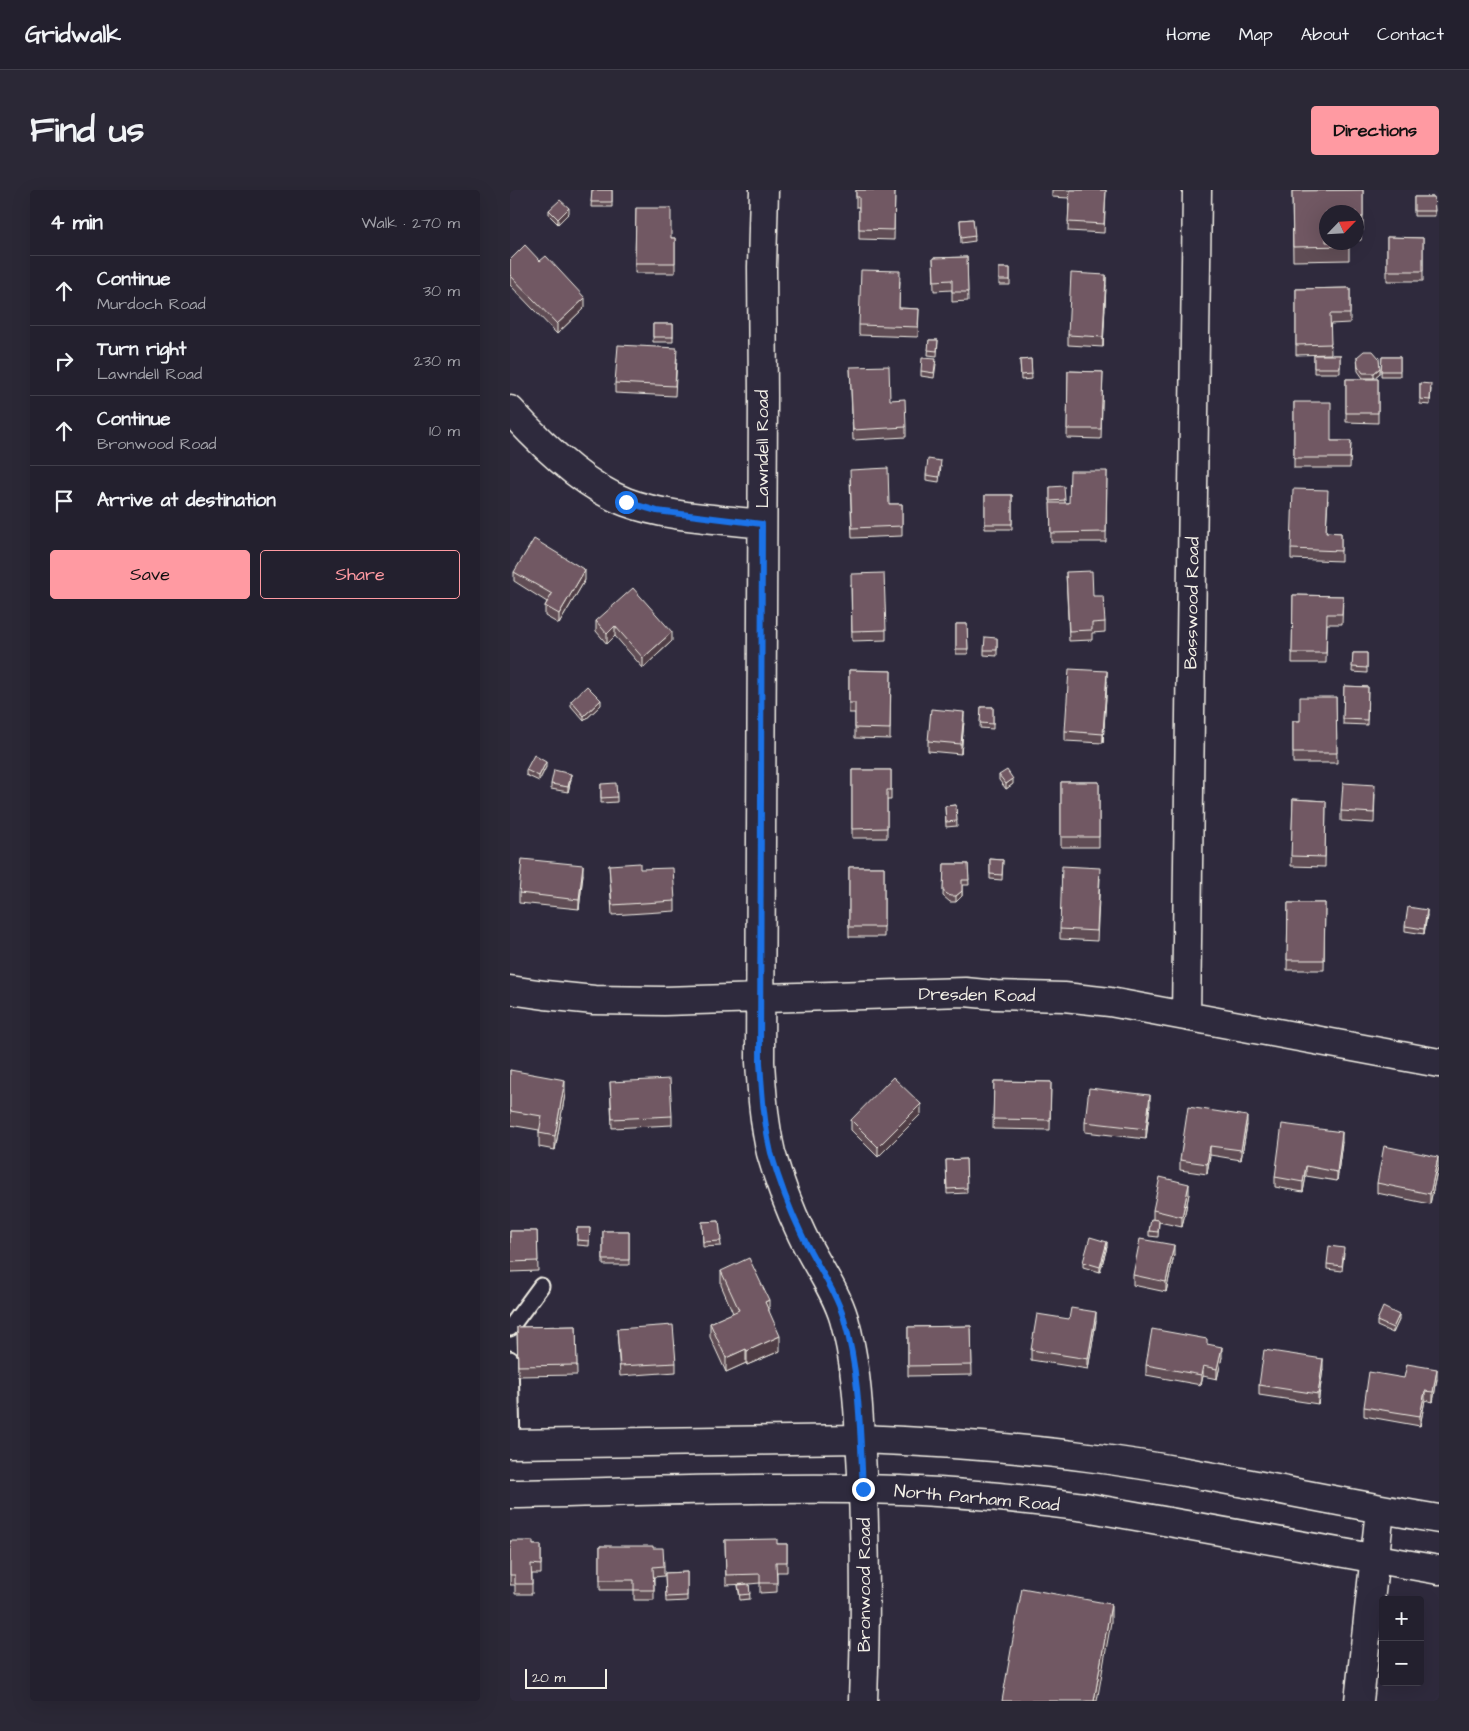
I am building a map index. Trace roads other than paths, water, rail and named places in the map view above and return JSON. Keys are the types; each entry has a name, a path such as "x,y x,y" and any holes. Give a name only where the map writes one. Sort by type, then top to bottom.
{"main road":[{"name":"Lawndell Road","path":"764,190 762,267 760,1062 764,1113 771,1152 786,1197 802,1236 825,1278 843,1318 852,1359 860,1440"},
{"name":"Basswood Road","path":"1186,1016 1198,190"},
{"path":"510,410 529,432 555,456 601,490 626,502 657,511 762,524"},
{"name":"Dresden Road","path":"510,990 545,996 594,1000 664,1001 965,992 1064,997 1110,1002 1439,1063"},
{"path":"511,1444 860,1440 916,1441 1013,1448 1089,1457 1439,1520"},
{"name":"Bronwood Road","path":"860,1440 863,1489 865,1654 863,1701"},
{"name":"North Parham Road","path":"510,1494 863,1489 972,1495 1085,1507 1439,1570"},
{"path":"1359,1701 1380,1510"}],"lane":[{"path":"510,1328 541,1286"},
{"path":"510,1359 511,1444"}]}
